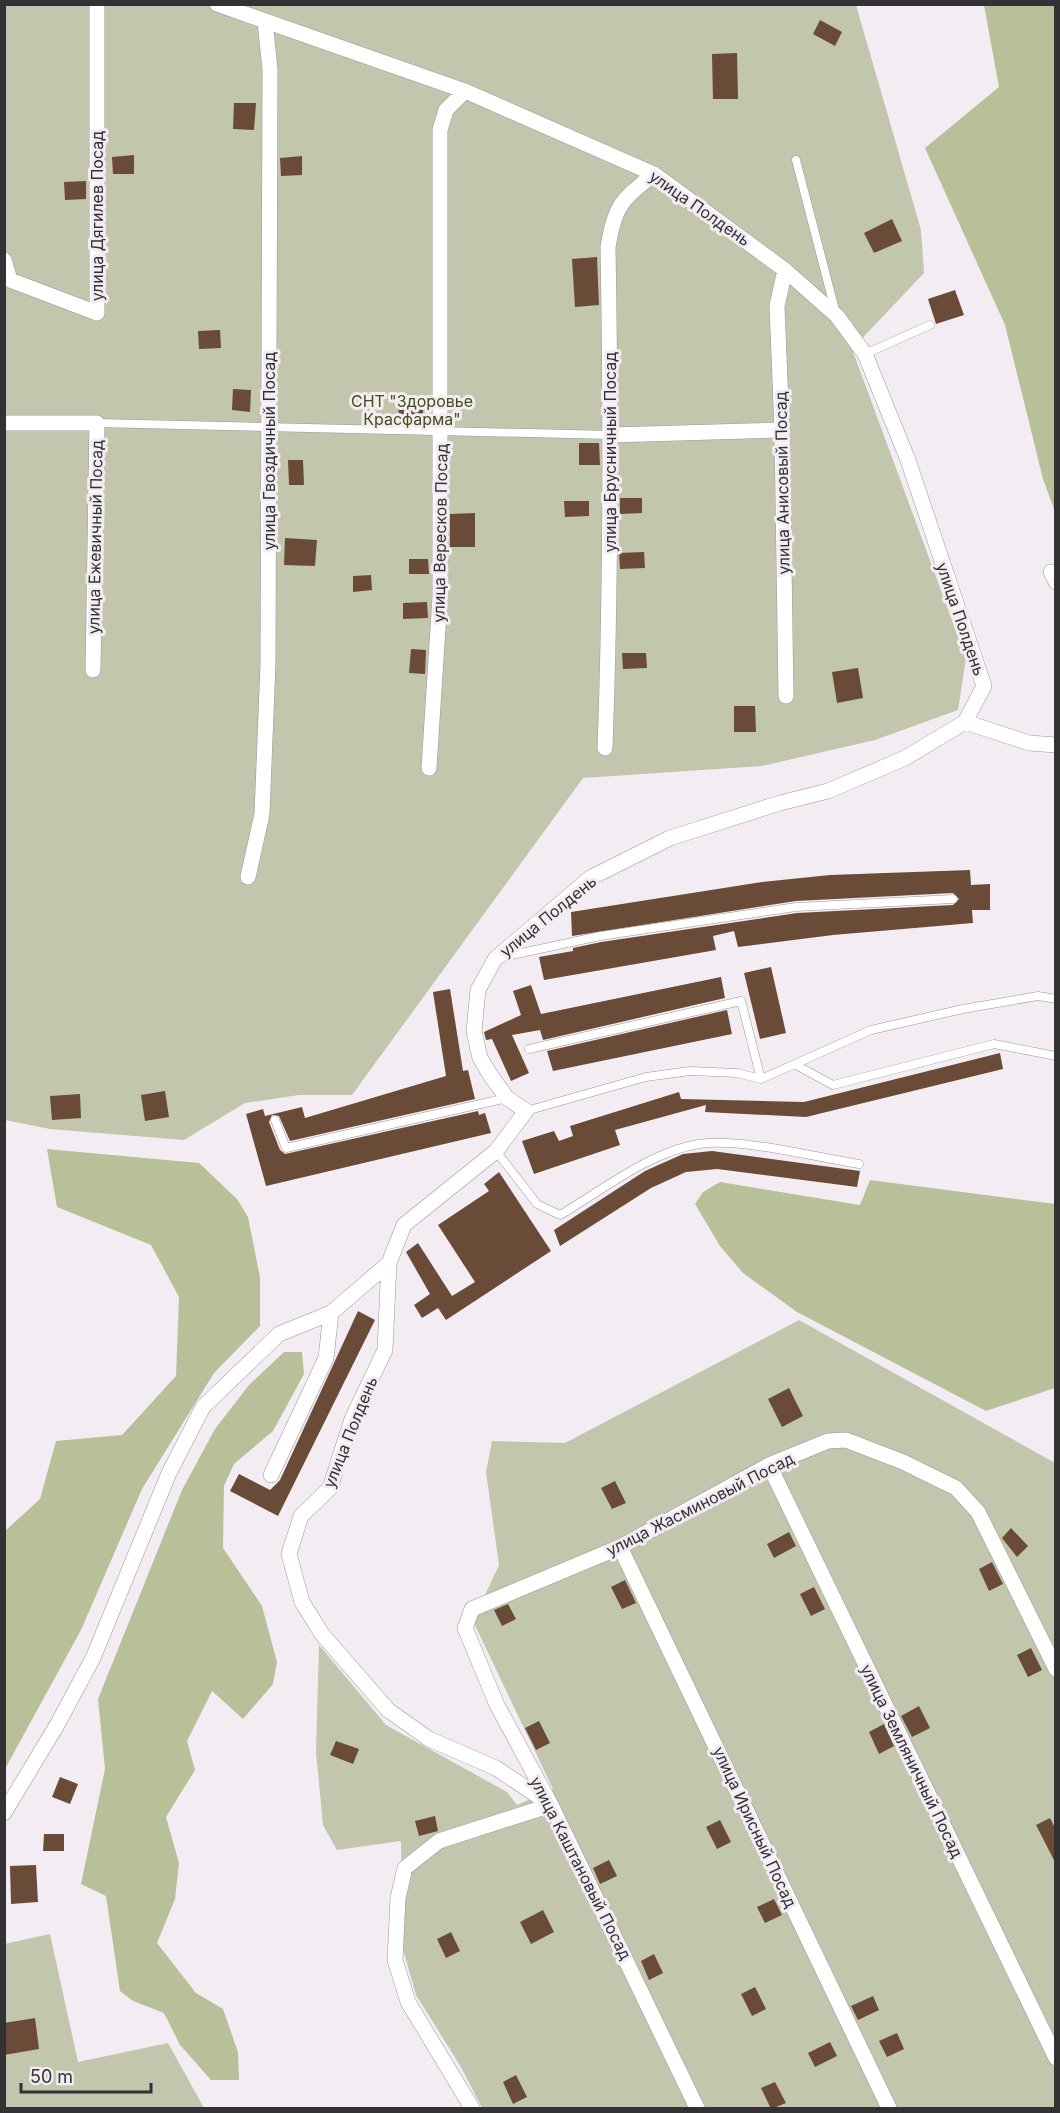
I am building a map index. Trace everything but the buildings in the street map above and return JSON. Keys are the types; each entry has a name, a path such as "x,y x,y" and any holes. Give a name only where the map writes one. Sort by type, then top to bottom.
{"street":[{"name":"улица Дягилев Посад","path":"4,260 10,280 97,313 97,4"},
{"name":"улица Полдень","path":"217,4 465,90 654,174 784,270 837,316 865,354 908,460 984,686 965,722 905,758 828,791 780,803 670,838 590,878 495,959 478,990 474,1031 480,1058 507,1098 526,1111 496,1151 404,1225 389,1263 385,1350 352,1419 330,1488 301,1516 289,1554 302,1602 322,1634 388,1710 429,1739 496,1768 551,1805"},
{"name":"улица Гвоздичный Посад","path":"248,878 262,814 268,664 270,69 265,22"},
{"name":"улица Вересков Посад","path":"429,768 440,597 442,429 440,130 446,110 465,90"},
{"name":"улица Брусничный Посад","path":"604,748 610,609 612,435 610,236 613,216 624,198 654,174"},
{"name":"улица Анисовый Посад","path":"784,270 777,306 782,430 786,696"},
{"name":"улица Ежевичный Посад","path":"4,423 97,423 93,670"},
{"path":"612,435 782,430"},
{"path":"965,722 1029,743 1056,745"},
{"path":"4,1814 57,1725 93,1658 169,1473 203,1407 279,1334 331,1313 389,1263"},
{"path":"271,1475 326,1358 331,1313"},
{"name":"улица Жасминовый Посад","path":"465,1628 472,1609 620,1547 769,1465 828,1441 846,1440 903,1462 956,1488 978,1512 1056,1669"},
{"name":"улица Земляничный Посад","path":"769,1465 1056,2058"},
{"name":"улица Ирисный Посад","path":"620,1547 889,2109"},
{"name":"улица Каштановый Посад","path":"465,1628 497,1706 551,1805 698,2109"},
{"path":"468,2106 408,2002 395,1960 398,1898 405,1868 439,1841 551,1805"}],"lane":[{"path":"796,160 837,316"},
{"path":"865,354 930,325"},
{"path":"97,423 442,429 612,435"},
{"path":"495,959 600,936 795,907 953,899"},
{"path":"526,1111 646,1077 690,1071 737,1073 761,1079 871,1030 963,1009 1038,996 1056,999"},
{"path":"529,1049 741,1001 761,1079"},
{"path":"796,1065 833,1085 994,1044 1056,1056"},
{"path":"275,1120 286,1148 507,1098"},
{"path":"496,1151 537,1204 560,1215 656,1157 699,1144 734,1144 859,1164"}],"green space":[{"name":"СНТ \"Здоровье Красфарма\"","path":"4,5 856,5 921,230 924,273 852,349 966,658 958,710 875,740 762,766 583,778 352,1095 299,1095 245,1103 184,1140 50,1129 5,1120"},
{"path":"984,5 1055,5 1055,512 1043,479 1005,325 925,148 999,87"},
{"path":"47,1149 199,1163 237,1199 248,1217 260,1277 260,1326 214,1373 142,1489 81,1630 5,1769 5,1531 40,1499 56,1441 122,1435 176,1376 179,1297 151,1245 57,1207"},
{"path":"870,1180 1055,1204 1055,1388 986,1411 797,1312 743,1273 720,1246 695,1204 703,1192 720,1182 860,1205"},
{"path":"799,1320 1055,1463 1055,2108 482,2108 461,2067 416,1995 403,1949 401,1841 337,1850 323,1825 316,1752 319,1645 386,1725 507,1792 517,1805 553,1789 473,1621 499,1565 486,1472 492,1441 565,1443"},
{"path":"284,1352 302,1352 304,1374 273,1431 234,1464 224,1486 223,1548 262,1606 277,1662 273,1684 243,1719 212,1691 187,1741 195,1770 166,1817 179,1863 175,1899 157,1943 196,1993 223,2009 238,2052 239,2080 211,2080 180,2045 164,2013 133,2001 120,1991 106,1896 81,1884 105,1769 98,1699 182,1490 215,1429 249,1385"},
{"path":"50,1934 78,2062 168,2043 204,2108 5,2108 4,1944"}]}
